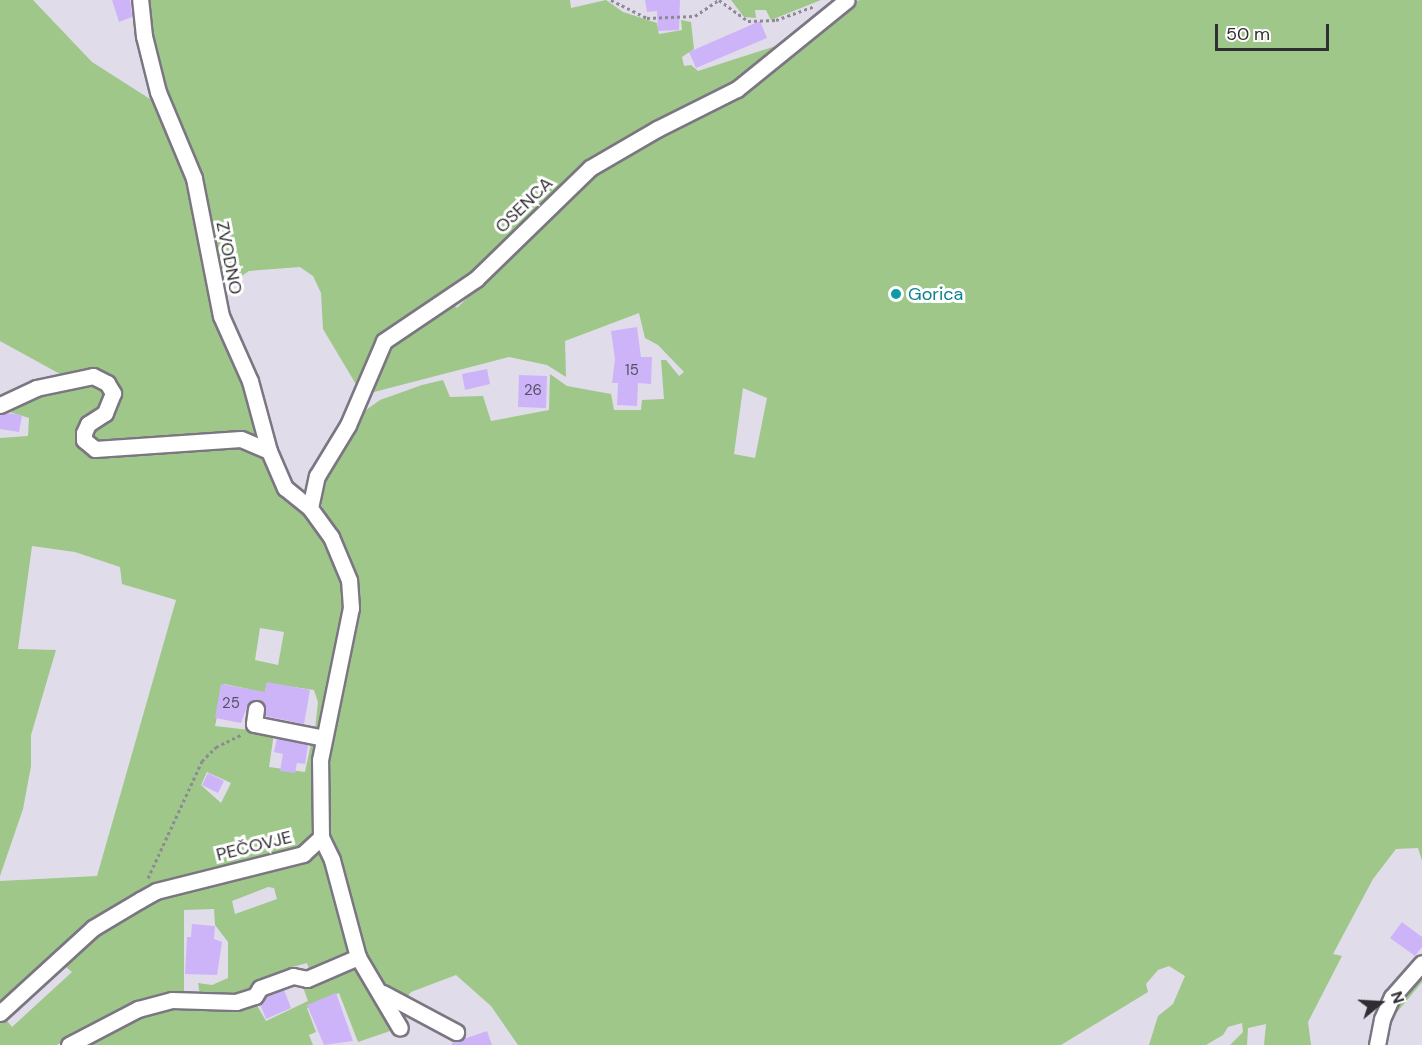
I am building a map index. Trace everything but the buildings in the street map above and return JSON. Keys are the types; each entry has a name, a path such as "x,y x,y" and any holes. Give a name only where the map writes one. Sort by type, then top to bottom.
{"street":[{"name":"ZVODNO","path":"140,0 144,36 158,92 194,178 221,316 249,381 269,451 285,488 310,508"},
{"name":"OSENCA","path":"310,508 317,476 348,425 384,341 476,279 590,168 657,129 737,89 847,0"},
{"path":"0,405 36,388 93,376 107,383 114,393 105,413 88,424 84,432 84,440 94,449 242,439 269,451"},
{"path":"310,508 341,555 349,580 351,608 320,760 321,837 332,860 358,957 400,1028"},
{"path":"256,710 254,724 324,738"},
{"name":"PEČOVJE","path":"0,1013 93,928 156,891 303,854 321,837"},
{"path":"69,1045 138,1009 172,1000 236,1002 255,996 260,988 293,976 307,979 358,957"},
{"path":"1377,1045 1382,1019 1392,996 1422,963"},
{"path":"378,990 456,1032"}],"path":[{"path":"611,0 647,18 695,16 719,0 748,21 776,21 821,4"},
{"path":"140,900 202,760 216,747 261,725"}],"green space":[{"path":"0,0 33,0 92,62 161,106 180,148 237,364 263,445 110,445 93,441 91,430 112,411 118,395 88,373 60,374 0,341"},
{"path":"144,0 570,0 571,8 606,0 623,12 657,23 659,34 682,30 681,20 691,22 694,49 682,57 684,66 691,65 698,71 788,42 845,5 860,0 1422,0 1422,861 1418,848 1396,849 1373,879 1333,954 1342,956 1308,1022 1311,1045 1264,1045 1266,1024 1248,1028 1247,1045 1230,1045 1243,1032 1242,1023 1228,1027 1223,1035 1206,1045 1149,1045 1158,1016 1173,1004 1185,976 1169,966 1158,970 1146,984 1148,992 1061,1045 518,1045 491,1006 456,975 411,992 403,1002 383,989 363,959 327,836 324,759 355,598 324,515 319,493 323,473 362,413 380,400 422,385 443,380 450,397 483,396 491,421 549,410 550,374 567,386 611,394 614,410 641,410 642,400 664,399 661,360 666,360 679,376 684,372 658,345 645,338 639,313 565,341 566,377 547,365 509,357 374,392 369,390 374,364 365,365 357,386 323,329 321,293 313,276 300,267 249,271 237,279 225,271 215,272 159,89","holes":["509,256 457,308 450,301","743,388 767,398 755,458 734,454"]},
{"path":"731,0 821,0 771,20 766,10 755,10 756,18 744,17"},
{"path":"67,381 102,384 108,401 80,441 85,451 95,455 244,443 263,452 329,540 347,591 321,725 315,729 318,702 314,690 267,683 261,708 247,706 249,689 224,684 215,726 274,733 269,767 305,772 311,744 315,746 317,831 302,851 145,891 0,1006 0,881 97,876 176,600 122,584 120,567 75,552 32,546 18,649 56,650 31,735 31,766 23,809 0,876 0,438 28,436 29,418 0,409","holes":["260,628 284,632 278,665 255,660","207,772 231,783 221,803 201,785"]},
{"path":"320,853 328,859 348,955 311,975 307,963 282,970 280,979 253,994 200,996 198,983 212,985 228,978 228,942 215,925 214,909 184,910 184,995 56,1045 0,1045 0,1019 3,1016 12,1027 72,972 60,962 98,932 151,902 301,862","holes":["268,887 274,888 277,899 235,914 232,901"]},
{"path":"355,965 393,1030 358,1042 339,993 307,1008 316,1032 309,1035 313,1045 78,1045 153,1008 255,1002 266,1021 308,1001 302,984"},
{"path":"1422,969 1422,982 1389,1022 1387,1015"}],"place":[{"name":"Gorica","path":"896,294"}]}
